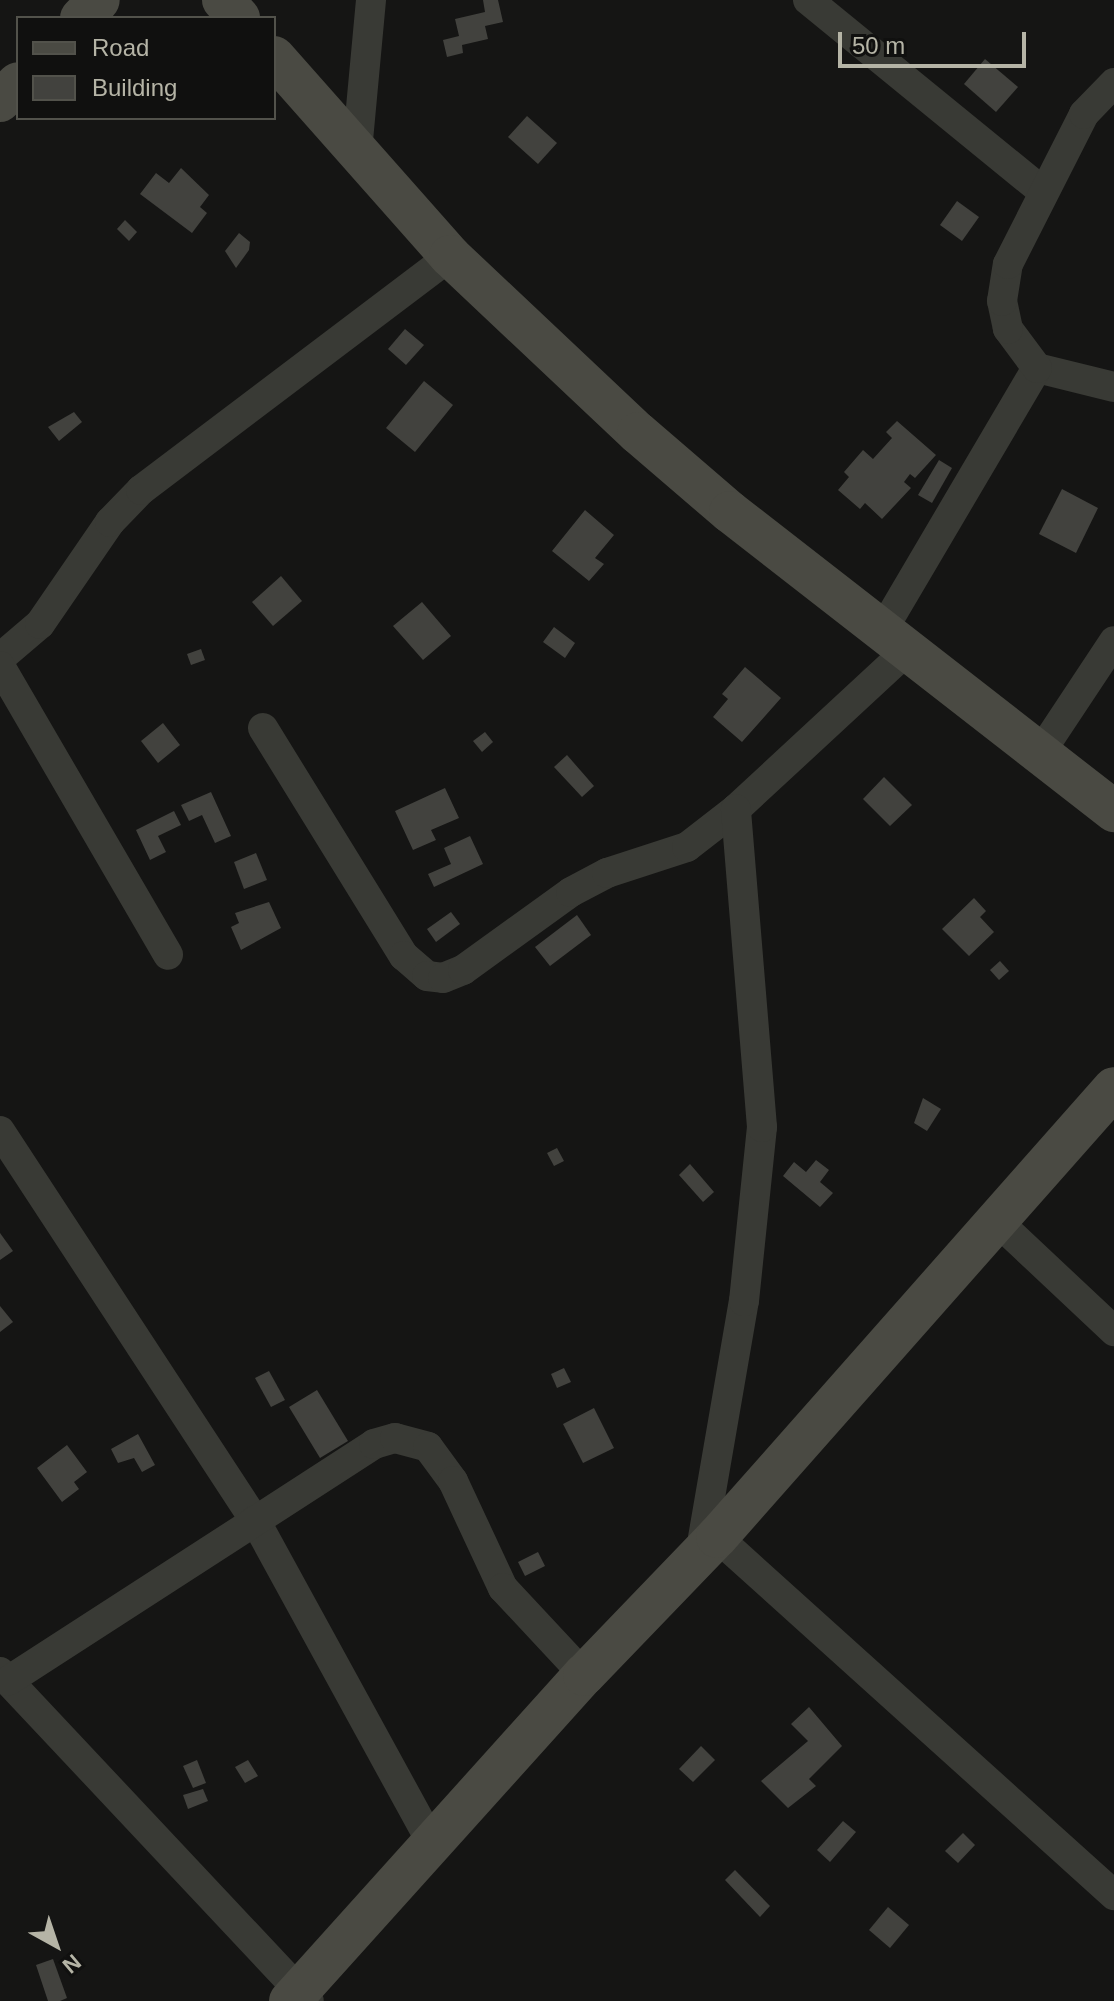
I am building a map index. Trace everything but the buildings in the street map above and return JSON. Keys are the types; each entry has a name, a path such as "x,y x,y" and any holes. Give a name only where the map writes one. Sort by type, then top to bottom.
{"street":[{"path":"83,16 99,0"},
{"path":"223,0 237,16"},
{"path":"357,151 371,0"},
{"path":"808,0 1042,191"},
{"path":"276,59 450,256 638,433 1114,811"},
{"path":"1114,83 1084,114 1042,191 1008,264 1002,301 1008,329 1037,368 1114,387"},
{"path":"0,101 16,85"},
{"path":"0,658 40,624 110,522 141,490 450,256"},
{"path":"263,728 404,956 427,976 443,978 463,970 571,892 607,873 687,847 736,809 895,640 1037,368"},
{"path":"1040,753 1114,641"},
{"path":"0,666 168,955"},
{"path":"709,1546 744,1301 762,1127 736,809"},
{"path":"584,1675 511,1600 453,1481 419,1442 395,1438 374,1444 4,1676 299,1998 584,1675 709,1546 1114,1088"},
{"path":"0,1131 255,1520 433,1845"},
{"path":"997,1221 1114,1331"},
{"path":"709,1546 1114,1895"}]}
